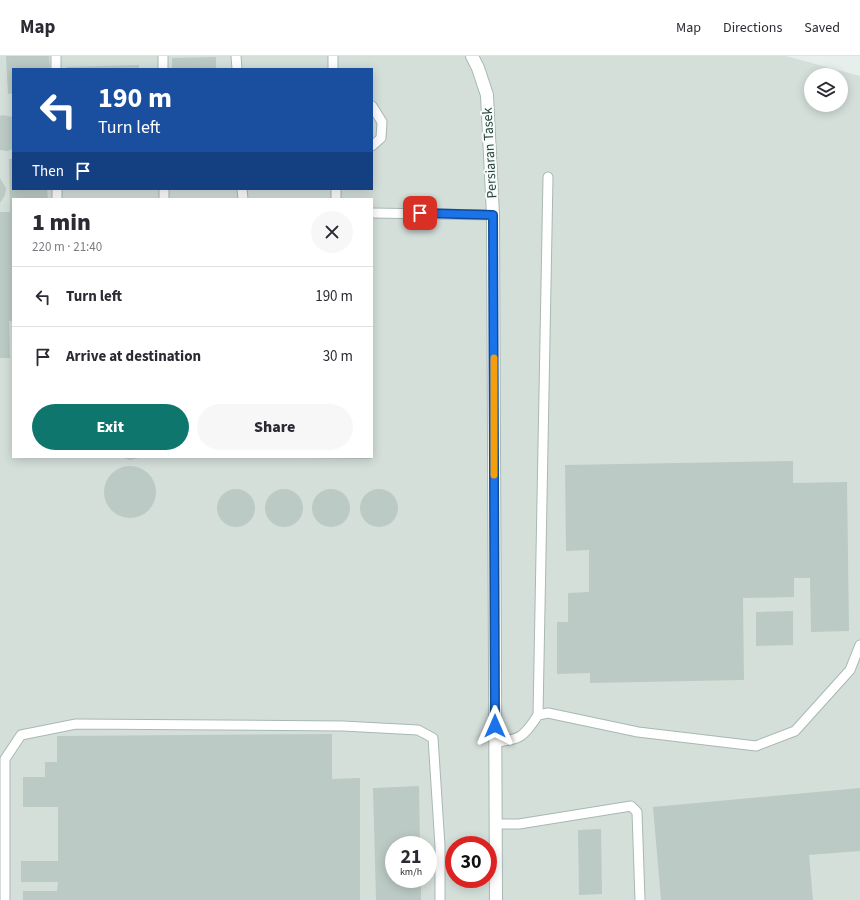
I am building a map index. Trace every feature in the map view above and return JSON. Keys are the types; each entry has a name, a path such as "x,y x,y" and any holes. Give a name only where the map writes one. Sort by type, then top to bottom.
{"street":[{"name":"Persiaran Tasek","path":"472,56 478,68 487,95 493,215 496,900"}],"lane":[{"path":"56,56 56,68"},
{"path":"163,56 163,68"},
{"path":"236,56 237,68"},
{"path":"333,56 333,68"},
{"path":"373,108 382,122 381,138 373,145"},
{"path":"495,742 516,740 530,729 538,715 548,177"},
{"path":"373,213 493,215"},
{"path":"538,715 548,712 638,732 756,746 795,730 850,670 860,645"},
{"path":"5,900 5,759 21,735 76,724 343,726 418,730 433,738 440,846 440,900"},
{"path":"495,824 519,824 631,806 637,812 640,900"}],"shaded area":[{"path":"0,56 786,56 830,68 804,68 804,112 848,112 848,73 860,76 860,900 0,900"}],"building":[{"path":"6,56 49,56 50,68 12,68 12,93 8,94"},
{"path":"216,57 216,68 172,68 172,58"},
{"path":"139,65 139,68 67,67"},
{"path":"0,116 12,117 12,149 7,151 0,150"},
{"path":"9,159 12,159 12,190 47,190 48,198 12,198 12,321 9,321 10,358 0,358 0,212 10,212"},
{"path":"0,178 6,188 5,195 0,203"},
{"path":"123,458 139,458 130,460"},
{"path":"295,458 372,458 372,459"},
{"path":"793,461 793,483 847,482 849,631 811,632 810,578 794,578 794,597 743,598 744,680 590,683 590,673 557,674 557,622 568,622 568,593 589,592 589,550 566,551 565,465"},
{"path":"125,466 135,466 149,473 156,487 156,497 149,511 135,518 125,518 115,514 108,507 104,497 104,487 108,477 115,470"},
{"path":"232,489 240,489 250,494 254,501 254,515 250,522 240,527 232,527 222,522 220,519 217,512 217,504 222,494 225,492"},
{"path":"280,489 288,489 298,494 302,501 302,515 298,522 288,527 280,527 270,522 268,519 265,512 265,504 270,494 273,492"},
{"path":"327,489 335,489 345,494 349,501 349,515 345,522 335,527 327,527 317,522 315,519 312,512 312,504 317,494 320,492"},
{"path":"375,489 383,489 393,494 397,501 397,515 393,522 383,527 375,527 365,522 363,519 360,512 360,504 365,494 368,492"},
{"path":"793,611 793,645 756,646 756,612"},
{"path":"332,734 332,779 360,778 360,900 23,900 23,891 57,891 58,882 21,882 21,861 58,861 58,807 23,807 23,777 45,777 45,762 57,762 57,736"},
{"path":"419,786 420,836 385,836 385,888 421,888 421,900 376,900 373,788"},
{"path":"860,788 860,851 809,855 813,900 661,900 653,807"},
{"path":"601,829 602,894 579,895 578,830"}],"slow traffic":[{"path":"494,358 494,475"}],"route":[{"path":"420,213 467,213 493,215 495,726"}]}
